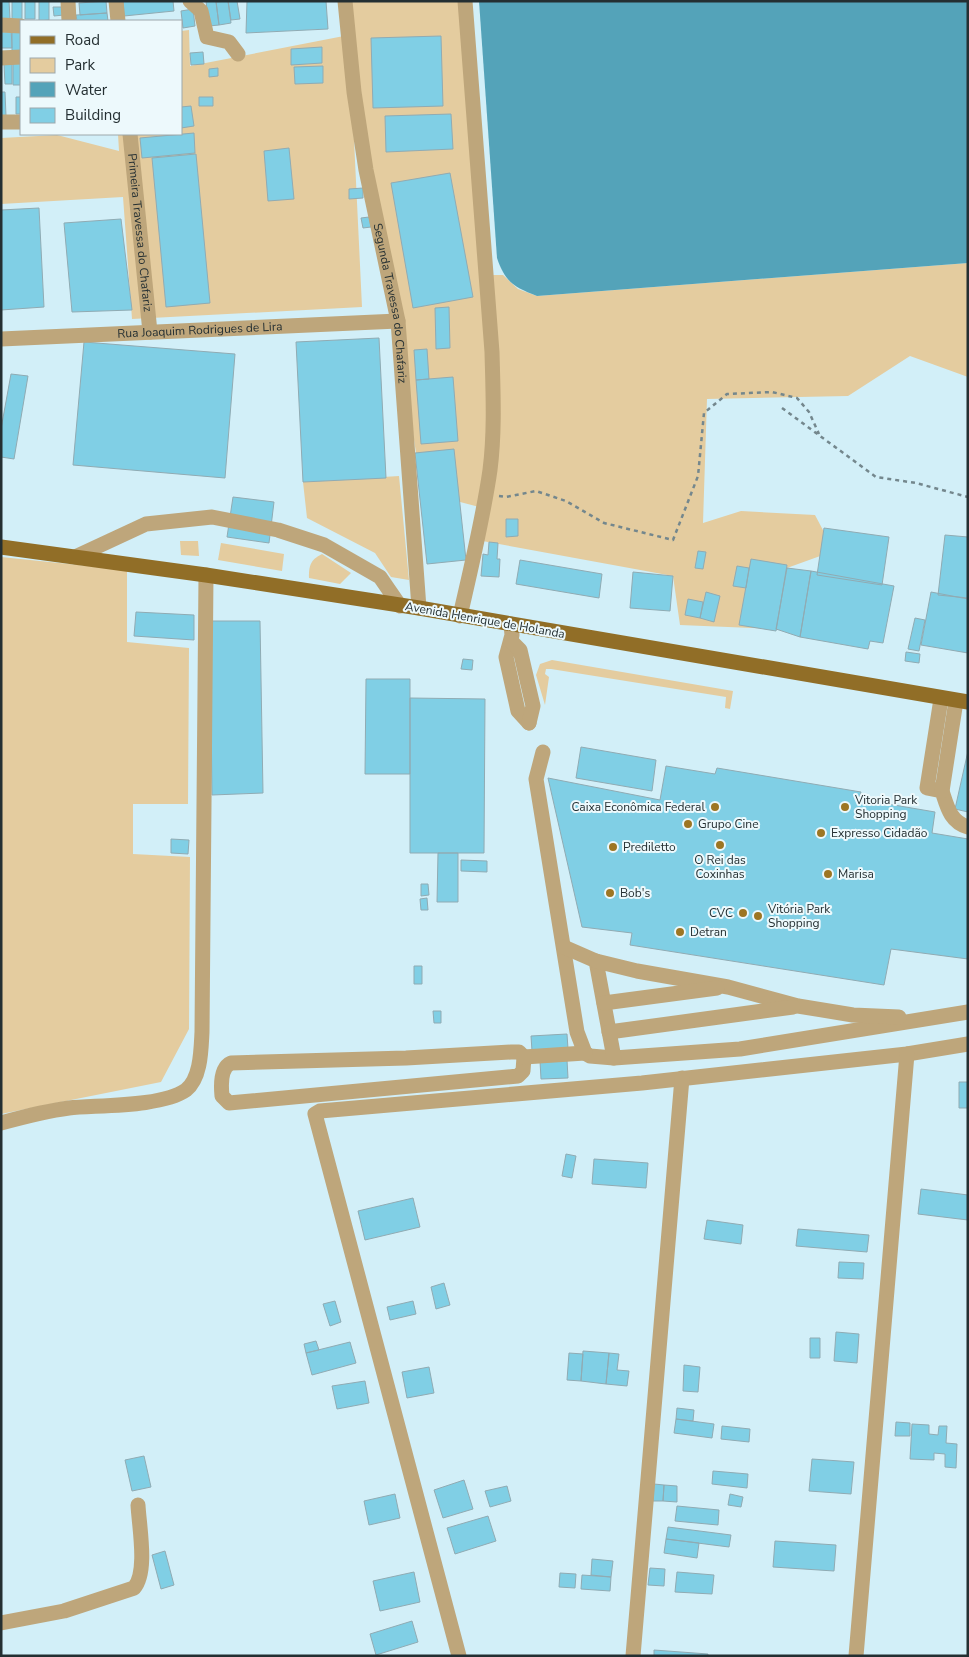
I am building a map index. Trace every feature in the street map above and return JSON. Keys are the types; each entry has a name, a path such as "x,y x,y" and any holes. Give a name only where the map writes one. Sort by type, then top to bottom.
{"main road":[{"name":"Avenida Henrique de Holanda","path":"1,547 206,575 419,608 949,700"}],"street":[{"path":"68,1 69,20"},
{"path":"116,1 118,20"},
{"path":"190,1 200,11 206,34 214,39 231,44 238,54"},
{"name":"Segunda Travessa do Chafariz","path":"345,1 354,92 366,170 398,321 419,608"},
{"path":"460,616 486,493 490,468 494,409 492,352 465,1"},
{"path":"1,25 20,26"},
{"path":"1,58 20,56"},
{"path":"1,122 20,122"},
{"name":"Primeira Travessa do Chafariz","path":"130,135 150,332"},
{"name":"Rua Joaquim Rodrigues de Lira","path":"1,339 398,321"},
{"path":"75,558 146,524 212,517 278,530 324,545 380,577 400,606"},
{"path":"1,1123 67,1108 138,1103 171,1097 186,1089 194,1079 199,1063 202,1032 206,575"},
{"path":"511,624 516,645 527,652 532,669 518,673"},
{"path":"516,645 506,657 518,673 518,711 528,723"},
{"path":"931,789 949,700"},
{"path":"949,700 931,789 956,822 968,826"},
{"path":"542,752 536,779 577,1032 585,1052 590,1056 614,1058 740,1049 968,1012"},
{"path":"564,946 596,962 728,987 798,1006 853,1015 937,1017"},
{"path":"596,962 614,1058"},
{"path":"604,1003 728,987"},
{"path":"609,1032 798,1006"},
{"path":"459,1656 315,1114 320,1111 642,1084 907,1054 968,1044"},
{"path":"511,1052 519,1052 524,1057 523,1071 518,1076 228,1103 222,1096 223,1071 226,1065 231,1063 406,1058 511,1052"},
{"path":"524,1057 585,1052"},
{"path":"856,1656 907,1054"},
{"path":"406,1058 408,1085"},
{"path":"633,1656 682,1078"},
{"path":"1,1623 64,1612 134,1588 138,1583 142,1569 138,1505"}],"path":[{"path":"486,493 506,497 536,491 566,502 604,523 673,540 698,476 704,414 727,394 772,392 797,398 809,412 819,434"},
{"path":"782,408 876,477 916,483 968,497"}],"green space":[{"path":"347,1 462,1 486,275 503,275 518,289 537,296 968,263 968,377 910,356 848,396 707,399 703,523 741,511 815,515 834,551 787,568 776,629 680,625 673,576 477,540 483,508 422,492"},
{"path":"189,30 190,66 349,35 362,307 132,319 123,197 1,204 1,138 57,135 119,151 118,135 182,135 182,31"},
{"path":"399,476 409,580 391,577 375,553 307,518 303,482"},
{"path":"180,541 198,541 199,556 181,555"},
{"path":"221,543 284,554 282,571 218,560"},
{"path":"322,554 351,573 340,584 309,578 311,564"},
{"path":"1,557 127,570 127,642 189,648 188,804 133,804 133,854 190,857 189,1029 161,1082 1,1114"},
{"path":"552,660 733,691 730,709 725,708 726,697 551,669 546,669 545,674 549,677 545,705 536,675 540,664"}],"water":[{"path":"479,1 968,1 968,263 537,296 522,290 511,283 503,273 497,258"}],"building":[{"path":"1,1 9,1 10,19 1,20"},
{"path":"12,1 22,1 22,20 12,20"},
{"path":"25,1 35,1 35,19 25,19"},
{"path":"39,1 49,1 49,20 39,20"},
{"path":"106,1 107,13 80,15 79,3"},
{"path":"123,1 173,1 174,11 124,16"},
{"path":"206,1 216,1 219,25 209,26"},
{"path":"228,1 231,23 219,25 216,2"},
{"path":"228,1 237,1 240,19 231,20"},
{"path":"247,1 326,1 328,29 246,33"},
{"path":"53,7 64,7 64,15 54,16"},
{"path":"193,9 195,26 183,28 181,11"},
{"path":"107,13 108,20 77,20 76,15"},
{"path":"1,27 11,27 12,48 1,48"},
{"path":"20,30 20,52 12,52 12,31"},
{"path":"441,36 443,106 373,108 371,38"},
{"path":"322,47 322,63 291,65 291,49"},
{"path":"203,52 204,64 191,65 190,53"},
{"path":"13,62 20,62 20,85 13,85"},
{"path":"4,64 12,64 12,84 5,84"},
{"path":"323,66 323,83 295,84 294,67"},
{"path":"218,68 218,76 209,77 209,69"},
{"path":"1,92 5,92 6,116 1,116"},
{"path":"16,97 20,97 20,114 16,114"},
{"path":"199,97 213,97 213,106 199,106"},
{"path":"191,106 194,126 182,128 182,107"},
{"path":"451,114 453,149 386,152 385,116"},
{"path":"194,133 195,153 142,158 140,138"},
{"path":"289,148 294,199 268,201 264,151"},
{"path":"196,154 210,303 166,307 152,158"},
{"path":"450,173 473,297 413,308 391,183"},
{"path":"363,188 363,198 349,199 349,189"},
{"path":"39,208 44,307 1,310 1,210"},
{"path":"369,217 371,227 363,228 361,218"},
{"path":"121,219 132,310 72,312 64,223"},
{"path":"449,307 450,348 436,349 435,308"},
{"path":"379,338 386,478 303,482 296,342"},
{"path":"84,342 235,354 225,478 73,465"},
{"path":"427,349 429,379 416,380 414,350"},
{"path":"11,374 28,376 14,459 1,457 1,429"},
{"path":"453,377 458,441 421,444 416,380"},
{"path":"454,449 466,560 427,564 415,453"},
{"path":"233,497 274,502 269,543 227,537"},
{"path":"506,519 518,519 518,536 506,537"},
{"path":"824,528 889,537 882,585 817,575"},
{"path":"945,535 968,537 968,598 938,595"},
{"path":"489,542 498,543 497,559 500,559 499,577 481,576 483,554 488,555"},
{"path":"698,551 706,552 703,569 695,568"},
{"path":"751,559 787,565 776,631 739,625"},
{"path":"520,560 602,574 599,598 516,584"},
{"path":"737,566 749,568 746,588 733,586"},
{"path":"787,568 811,571 800,637 776,629"},
{"path":"811,571 894,586 883,643 870,641 868,649 800,637"},
{"path":"633,572 673,576 670,611 630,608"},
{"path":"706,592 720,596 714,622 700,618"},
{"path":"931,592 968,599 968,653 921,645"},
{"path":"688,599 703,602 700,618 685,615"},
{"path":"136,612 194,615 194,640 134,636"},
{"path":"915,618 925,620 919,651 908,649"},
{"path":"210,621 260,621 263,793 212,795"},
{"path":"906,652 920,654 919,663 905,661"},
{"path":"463,659 473,660 472,670 461,669"},
{"path":"366,679 410,679 410,774 365,774"},
{"path":"410,698 485,699 484,853 410,853"},
{"path":"581,747 656,760 652,791 576,778"},
{"path":"968,751 968,812 955,809"},
{"name":"Vitória Park Shopping","path":"666,766 715,774 717,768 861,792 859,799 935,812 932,833 968,839 968,959 891,949 884,985 630,945 632,933 582,927 548,778 660,800"},
{"path":"171,839 189,840 188,854 171,853"},
{"path":"438,853 458,853 458,902 437,902"},
{"path":"461,860 487,861 487,872 461,871"},
{"path":"421,884 428,884 429,895 421,896"},
{"path":"427,898 428,910 421,910 420,899"},
{"path":"414,966 422,966 422,984 414,984"},
{"path":"433,1011 441,1011 441,1023 434,1023"},
{"path":"567,1034 568,1049 532,1051 531,1036"},
{"path":"567,1060 568,1078 541,1079 540,1061"},
{"path":"959,1082 968,1082 968,1108 959,1108"},
{"path":"566,1154 576,1156 572,1178 562,1176"},
{"path":"594,1159 648,1163 646,1188 592,1184"},
{"path":"921,1189 968,1195 968,1220 918,1214"},
{"path":"413,1198 420,1227 365,1240 358,1211"},
{"path":"707,1220 743,1225 741,1244 704,1239"},
{"path":"798,1229 869,1235 867,1252 796,1246"},
{"path":"839,1262 864,1263 863,1279 838,1278"},
{"path":"444,1283 450,1305 436,1309 431,1287"},
{"path":"335,1301 341,1322 330,1326 323,1304"},
{"path":"413,1301 416,1314 390,1320 387,1307"},
{"path":"836,1332 859,1334 857,1363 834,1361"},
{"path":"810,1338 820,1338 820,1358 810,1358"},
{"path":"316,1341 319,1350 306,1353 304,1344"},
{"path":"350,1342 356,1363 312,1375 306,1353"},
{"path":"583,1351 609,1353 606,1384 581,1381"},
{"path":"569,1353 583,1354 581,1381 567,1380"},
{"path":"609,1353 619,1354 617,1370 629,1371 627,1386 606,1384"},
{"path":"684,1365 700,1367 698,1392 683,1391"},
{"path":"429,1367 434,1393 407,1398 402,1372"},
{"path":"365,1381 369,1403 337,1409 332,1386"},
{"path":"677,1408 694,1410 693,1421 676,1419"},
{"path":"676,1419 714,1424 712,1438 674,1433"},
{"path":"896,1422 910,1423 910,1436 895,1436"},
{"path":"912,1424 929,1425 929,1434 938,1435 939,1426 947,1426 946,1443 957,1444 956,1468 945,1467 945,1454 934,1453 934,1460 910,1459"},
{"path":"722,1426 750,1429 749,1442 721,1439"},
{"path":"144,1456 151,1487 132,1491 125,1460"},
{"path":"812,1459 854,1462 851,1494 809,1491"},
{"path":"713,1471 748,1474 747,1488 712,1484"},
{"path":"464,1480 473,1509 443,1518 434,1490"},
{"path":"654,1484 664,1485 663,1501 653,1501"},
{"path":"664,1485 677,1486 677,1502 663,1501"},
{"path":"507,1486 511,1501 490,1507 485,1491"},
{"path":"395,1494 400,1518 369,1525 364,1501"},
{"path":"730,1494 743,1497 741,1507 728,1505"},
{"path":"677,1506 719,1510 718,1525 675,1521"},
{"path":"488,1516 496,1541 455,1554 447,1528"},
{"path":"668,1527 731,1535 729,1547 666,1539"},
{"path":"666,1539 699,1543 697,1558 664,1553"},
{"path":"775,1541 836,1545 834,1571 773,1567"},
{"path":"165,1551 174,1585 161,1589 152,1555"},
{"path":"592,1559 613,1561 611,1577 591,1575"},
{"path":"650,1568 665,1569 664,1586 648,1585"},
{"path":"414,1572 420,1602 380,1611 373,1581"},
{"path":"677,1572 714,1575 712,1594 675,1592"},
{"path":"560,1573 576,1574 575,1588 559,1587"},
{"path":"582,1575 611,1577 610,1591 581,1589"},
{"path":"412,1621 418,1642 376,1655 370,1634"},
{"path":"654,1650 708,1654 708,1656 654,1656"}],"place":[{"name":"Caixa Econômica Federal","path":"715,807"},
{"name":"Vitoria Park Shopping","path":"845,807"},
{"name":"Grupo Cine","path":"688,824"},
{"name":"Expresso Cidadão","path":"821,833"},
{"name":"O Rei das Coxinhas","path":"720,845"},
{"name":"Prediletto","path":"613,847"},
{"name":"Marisa","path":"828,874"},
{"name":"Bob's","path":"610,893"},
{"name":"CVC","path":"743,913"},
{"name":"Vitória Park Shopping","path":"758,916"},
{"name":"Detran","path":"680,932"}]}
